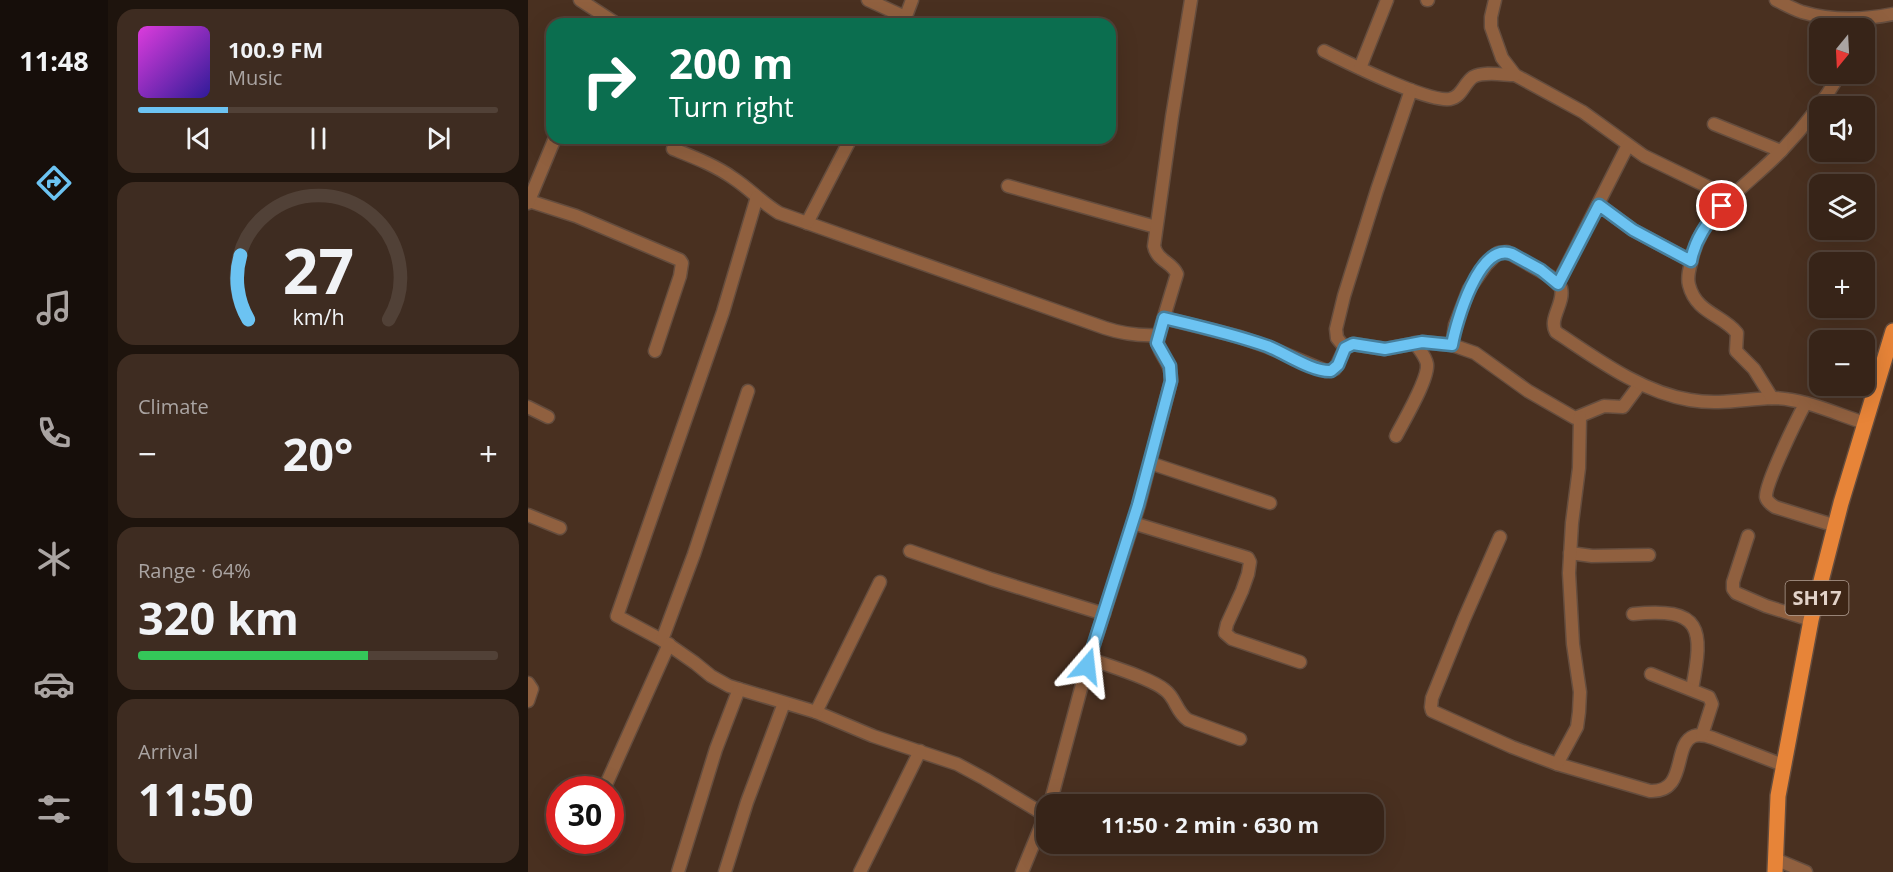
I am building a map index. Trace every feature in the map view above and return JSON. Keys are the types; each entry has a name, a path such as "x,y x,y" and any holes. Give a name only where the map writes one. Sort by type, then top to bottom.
{"main road":[{"name":"SH17","path":"1775,866 1776,817 1783,765 1811,620 1865,423 1893,331"}],"street":[{"path":"580,0 608,18"},
{"path":"868,0 899,18"},
{"path":"905,18 912,0"},
{"path":"1052,794 1090,659 1133,523 1171,381 1170,366 1157,343 1177,274 1173,267 1160,259 1154,246 1191,0"},
{"path":"1360,68 1387,0"},
{"path":"1495,0 1491,27 1502,58 1515,75 1583,112 1644,156 1731,198"},
{"path":"1776,0 1803,12 1831,18"},
{"path":"1872,18 1893,14"},
{"path":"1324,51 1412,90 1452,99 1459,95 1467,82 1474,77 1482,74 1515,75"},
{"path":"1772,398 1754,369 1736,351 1737,333 1708,312 1694,297 1688,275 1696,240 1706,225 1781,151 1819,106 1833,84"},
{"path":"1345,348 1336,334 1344,296 1377,190 1412,90"},
{"path":"1714,124 1781,151"},
{"path":"552,144 528,202 576,216 680,260 682,268 655,351"},
{"path":"807,223 849,144"},
{"path":"1558,284 1628,145"},
{"path":"673,149 734,178 779,213 1114,331 1140,336 1158,335"},
{"path":"1008,186 1156,227"},
{"path":"757,197 723,312 617,616 665,642 711,676 739,689 816,712 873,736 957,764 1036,804"},
{"path":"1599,205 1633,230 1691,261"},
{"path":"1452,345 1455,325 1469,289 1486,265 1498,253 1507,252 1541,270 1558,284 1563,292 1554,322 1553,328 1556,332 1640,384 1669,395 1707,402 1725,403 1772,398 1805,404 1865,423"},
{"path":"1164,318 1240,337 1326,371 1335,369 1345,348 1353,344 1385,349 1431,342 1452,345 1475,353 1528,391 1575,418 1604,406 1623,407 1640,384"},
{"path":"1396,436 1426,372 1427,364 1415,343"},
{"path":"609,776 665,642 748,391"},
{"path":"1805,404 1771,481 1766,500 1775,507 1836,526"},
{"path":"528,407 548,417"},
{"path":"1557,764 1577,727 1579,712 1580,692 1570,595 1570,553 1579,468 1580,417"},
{"path":"1150,463 1270,502"},
{"path":"528,515 560,528"},
{"path":"1133,523 1248,558 1250,562 1248,574 1225,633 1232,639 1300,662"},
{"path":"1748,536 1733,582 1733,589 1736,593 1766,606 1811,620"},
{"path":"1500,537 1432,698 1431,707 1435,713 1557,764 1627,785 1659,791 1666,788 1672,781 1688,739 1694,736 1702,735 1713,738 1783,765"},
{"path":"910,550 991,579 1104,614"},
{"path":"1570,553 1592,556 1649,555"},
{"path":"816,712 880,582"},
{"path":"1634,614 1672,613 1683,617 1696,629 1698,655 1692,689"},
{"path":"1090,659 1158,685 1170,694 1181,716 1239,739"},
{"path":"1651,674 1705,694 1712,700 1702,735"},
{"path":"528,683 532,689 528,701"},
{"path":"678,872 716,749 739,689"},
{"path":"725,872 747,802 784,703"},
{"path":"860,872 920,751"},
{"path":"1022,872 1036,837"},
{"path":"1775,866 1806,872"}],"route":[{"path":"1087,666 1124,553 1171,381 1170,366 1157,343 1164,318 1240,337 1321,370 1331,371 1338,365 1348,345 1385,349 1422,342 1452,345 1455,325 1465,297 1473,282 1498,253 1512,254 1541,270 1558,284 1599,205 1633,230 1691,261 1696,240 1722,206"}]}
